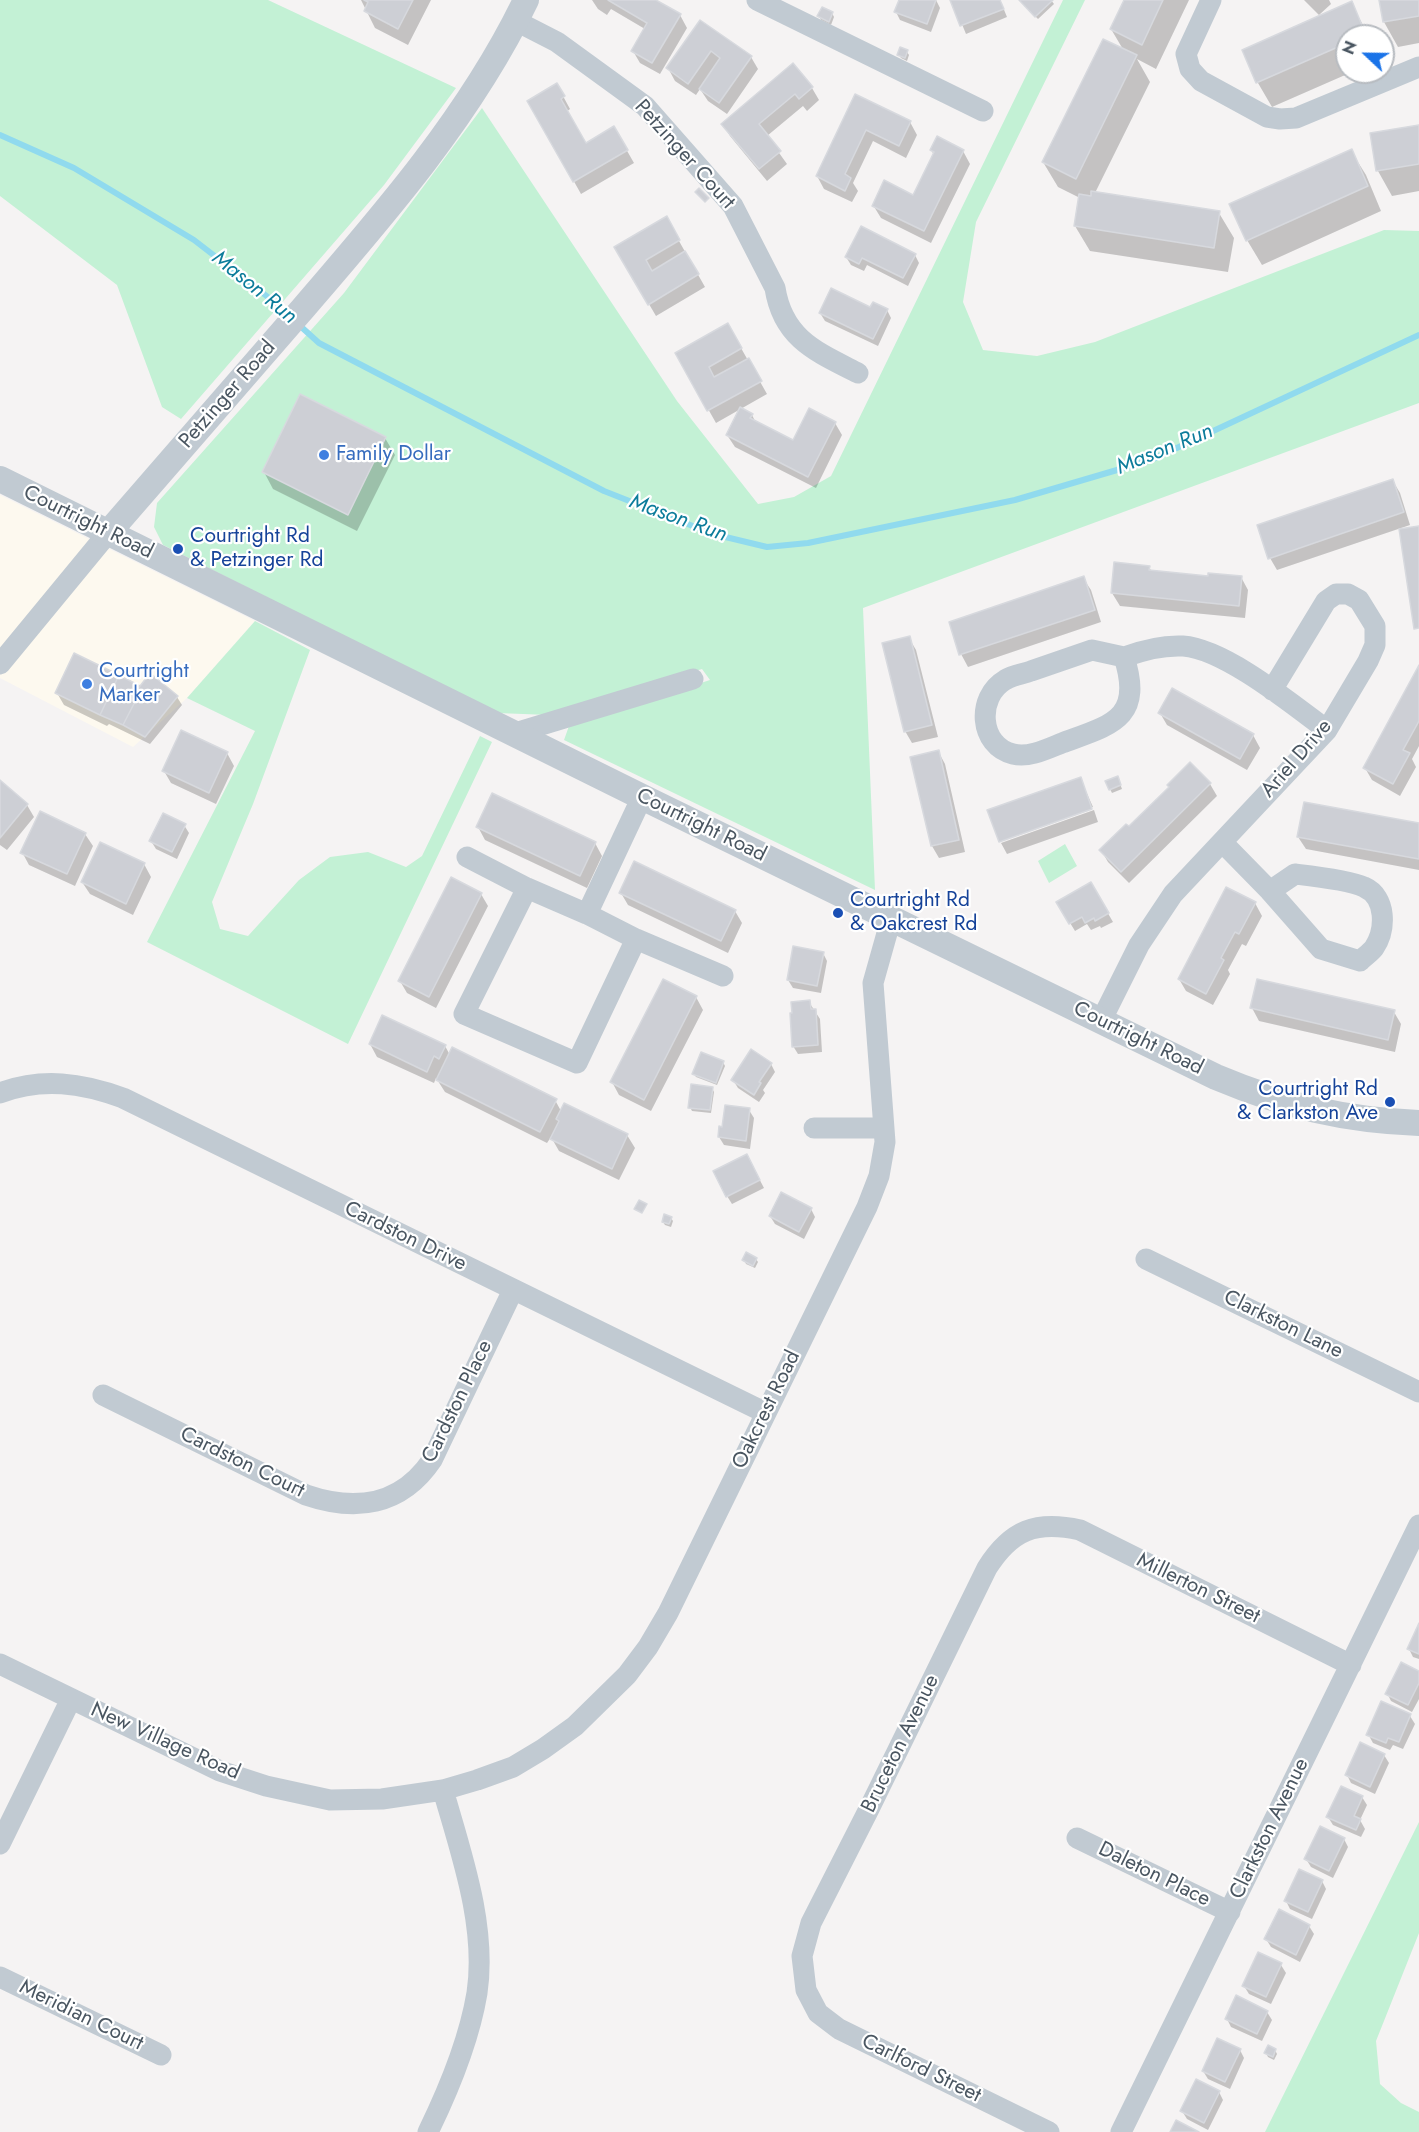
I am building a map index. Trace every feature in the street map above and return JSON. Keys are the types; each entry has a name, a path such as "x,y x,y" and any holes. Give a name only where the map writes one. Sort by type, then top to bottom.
{"street":[{"path":"757,0 983,111"},
{"path":"1211,0 1186,54 1190,69 1201,81 1267,117 1296,118 1419,67"},
{"name":"Petzinger Road","path":"0,664 108,533 292,321 401,191 477,86 521,10"},
{"name":"Petzinger Court","path":"521,10 557,42 645,106 733,206 775,288 777,302 792,332 818,353 858,374"},
{"name":"Courtright Road","path":"0,479 642,797 1216,1077 1284,1103 1319,1112 1354,1118 1419,1123"},
{"name":"Ariel Drive","path":"1101,1021 1139,945 1173,894 1327,730 1368,662 1375,645 1375,626 1359,600 1348,594 1336,594 1326,601 1272,690"},
{"path":"1124,657 1130,675 1130,694 1123,711 1110,725 1034,754 1014,755 996,746 985,729 985,710 992,693 1005,680 1092,650 1124,657 1148,649 1184,646 1219,656 1272,690 1327,730"},
{"path":"515,733 693,679"},
{"path":"587,914 642,797"},
{"path":"1222,842 1270,891 1321,949 1360,961 1374,948 1383,914 1377,898 1365,887 1295,874 1270,891"},
{"path":"467,857 636,939 723,976"},
{"path":"528,888 464,1014 576,1063 636,939"},
{"name":"Oakcrest Road","path":"443,1790 513,1767 575,1726 627,1675 648,1647 668,1613 867,1207 879,1176 885,1142 873,983 891,919"},
{"name":"Cardston Drive","path":"0,1093 39,1083 67,1083 95,1088 123,1098 765,1413"},
{"path":"814,1128 884,1128"},
{"name":"Clarkston Lane","path":"1146,1259 1419,1392"},
{"name":"Cardston Place","path":"386,1498 412,1483 432,1460 513,1290"},
{"name":"Cardston Court","path":"103,1395 306,1495 326,1502 346,1505 365,1504 386,1498"},
{"name":"Millerton Street","path":"1043,1526 1060,1526 1080,1530 1351,1665"},
{"name":"Bruceton Avenue","path":"806,1990 802,1956 811,1923 987,1568 995,1555 1010,1540 1024,1530 1043,1526"},
{"name":"Clarkston Avenue","path":"1122,2132 1419,1526"},
{"name":"New Village Road","path":"0,1664 220,1771 266,1786 330,1800 382,1799 443,1790"},
{"path":"0,1844 71,1699"},
{"path":"430,2131 456,2067 477,1992 478,1948 473,1907 467,1875 443,1790"},
{"name":"Daleton Place","path":"1077,1838 1230,1912"},
{"name":"Meridian Court","path":"0,1977 161,2055"},
{"name":"Carlford Street","path":"806,1990 818,2013 839,2029 1049,2132"}],"shaded area":[{"path":"0,495 255,621 187,698 133,747 0,678"}],"green space":[{"path":"0,0 268,0 456,88 384,185 181,419 162,407 117,285 0,196"},
{"path":"1063,0 1085,0 976,222 963,302 983,350 1037,356 1095,342 1384,230 1419,231 1419,403 863,608 875,890 564,740 569,726 710,680 702,669 549,715 497,713 163,545 154,527 157,503 344,293 482,108 677,401 758,504 794,497 831,476"},
{"path":"255,621 310,650 253,804 212,902 220,929 248,936 299,880 330,857 368,852 406,867 422,856 480,736 492,742 348,1044 147,942 255,731 187,698"},
{"path":"1065,844 1077,866 1049,883 1038,861"},
{"path":"1419,1822 1419,1933 1376,2041 1380,2084 1401,2103 1419,2112 1419,2132 1265,2132"}],"building":[{"path":"364,0 413,0 398,29 364,11 368,2"},
{"path":"608,0 656,0 681,14 652,63 631,51 647,23"},
{"path":"899,0 936,0 927,24 894,12"},
{"path":"950,0 1000,0 1004,9 960,26"},
{"path":"1019,0 1053,0 1035,17"},
{"path":"1124,0 1163,0 1142,45 1110,29"},
{"path":"1379,0 1419,0 1419,16 1383,22"},
{"path":"1352,1 1361,24 1335,24 1335,48 1256,83 1242,50"},
{"path":"822,7 833,12 829,22 817,16"},
{"path":"700,20 752,56 719,103 699,89 720,58 711,51 688,84 666,68"},
{"path":"1103,39 1137,55 1076,179 1042,162"},
{"path":"900,47 908,50 905,58 897,55"},
{"path":"793,63 813,87 799,99 795,94 759,124 781,151 759,169 721,124"},
{"path":"557,83 565,96 561,99 586,143 614,126 628,150 573,182 527,101"},
{"path":"855,94 911,121 899,146 866,130 845,174 851,178 845,191 816,176"},
{"path":"1419,125 1419,164 1376,171 1370,133"},
{"path":"937,136 964,150 924,231 872,206 884,180 913,195 934,152 930,150"},
{"path":"1352,149 1368,186 1246,241 1229,204"},
{"path":"699,188 709,198 705,202 695,192"},
{"path":"1091,191 1220,211 1214,248 1074,226 1079,194 1091,196"},
{"path":"667,216 680,240 646,260 652,271 685,251 699,274 648,305 614,247"},
{"path":"861,226 916,254 903,278 862,258 859,264 845,257"},
{"path":"831,288 870,307 873,302 888,309 873,339 819,313"},
{"path":"728,323 742,348 709,367 714,377 749,358 762,381 707,411 675,353"},
{"name":"Family Dollar","path":"300,394 386,437 348,515 262,472"},
{"path":"740,407 753,414 750,418 793,440 809,408 836,422 808,477 726,435"},
{"path":"1393,479 1404,512 1268,559 1257,525"},
{"path":"1419,526 1419,628 1414,629 1399,529"},
{"path":"1114,562 1150,566 1149,570 1208,576 1208,573 1242,576 1239,606 1111,593"},
{"path":"1084,576 1095,610 959,655 949,622"},
{"path":"910,636 932,725 904,732 882,643"},
{"name":"Courtright Marker","path":"74,653 119,675 100,715 55,693"},
{"path":"1419,665 1419,721 1403,750 1410,753 1393,784 1363,768"},
{"path":"150,673 178,696 145,737 123,725 140,692 137,690"},
{"path":"119,675 140,686 137,690 140,692 123,725 100,715"},
{"path":"1172,688 1254,734 1240,759 1158,713"},
{"path":"181,730 228,752 209,793 162,771"},
{"path":"939,750 959,840 931,846 910,757"},
{"path":"1190,762 1211,783 1121,872 1099,850 1126,824 1129,826 1169,787 1167,785"},
{"path":"1118,776 1121,785 1109,790 1105,781"},
{"path":"1081,777 1092,809 999,842 987,810"},
{"path":"0,780 28,804 0,838"},
{"path":"492,793 596,842 580,876 476,827"},
{"path":"1304,802 1419,823 1419,859 1297,837"},
{"path":"40,811 86,833 67,874 20,853"},
{"path":"163,813 186,824 172,852 149,841"},
{"path":"100,842 145,863 126,904 81,882"},
{"path":"634,861 736,910 721,941 619,893"},
{"path":"451,877 482,893 429,997 398,981"},
{"path":"1091,882 1109,913 1095,921 1094,918 1085,923 1082,917 1069,924 1056,902"},
{"path":"1226,887 1256,902 1239,934 1235,932 1221,958 1224,960 1206,994 1178,979"},
{"path":"793,946 824,952 817,986 787,980"},
{"path":"663,979 697,996 644,1100 610,1082"},
{"path":"1257,979 1395,1010 1388,1040 1250,1008"},
{"path":"810,1000 811,1009 816,1009 818,1045 792,1047 791,1002"},
{"path":"382,1015 446,1045 439,1059 434,1056 427,1072 369,1044"},
{"path":"452,1047 557,1099 540,1132 436,1080"},
{"path":"751,1049 772,1063 759,1082 761,1083 754,1095 731,1080"},
{"path":"701,1052 724,1061 716,1083 692,1074"},
{"path":"691,1084 713,1087 710,1110 688,1108"},
{"path":"564,1103 628,1134 612,1169 550,1139 559,1121 556,1119"},
{"path":"725,1105 750,1108 746,1141 718,1137"},
{"path":"747,1154 760,1180 726,1197 713,1171"},
{"path":"781,1192 812,1208 799,1232 769,1216"},
{"path":"639,1200 647,1204 642,1213 634,1209"},
{"path":"664,1214 672,1217 669,1224 662,1222"},
{"path":"746,1252 757,1258 753,1266 742,1260"},
{"path":"1419,1623 1419,1654 1407,1649"},
{"path":"1401,1662 1419,1671 1419,1683 1408,1705 1385,1694"},
{"path":"1381,1701 1411,1714 1399,1742 1388,1738 1386,1743 1366,1735"},
{"path":"1360,1742 1385,1754 1370,1787 1345,1775"},
{"path":"1341,1786 1363,1796 1354,1816 1361,1819 1356,1830 1326,1817"},
{"path":"1320,1826 1345,1838 1329,1871 1304,1859"},
{"path":"1299,1869 1323,1880 1308,1912 1284,1901"},
{"path":"1279,1909 1310,1925 1296,1955 1264,1939"},
{"path":"1258,1952 1282,1963 1266,1997 1242,1986"},
{"path":"1236,1995 1268,2011 1257,2034 1225,2019"},
{"path":"1217,2038 1241,2049 1225,2082 1202,2071"},
{"path":"1268,2045 1276,2049 1273,2057 1264,2053"},
{"path":"1196,2079 1220,2091 1204,2123 1180,2111"},
{"path":"1176,2120 1199,2132 1170,2132"}],"waterway":[{"name":"Mason Run","path":"0,135 74,168 194,240 288,315"},
{"name":"Mason Run","path":"298,324 319,343 604,491 713,534 767,547 808,543 1015,500 1151,460 1419,335"}],"place":[{"name":"Family Dollar","path":"324,455"},
{"name":"Courtright Rd & Petzinger Rd","path":"178,549"},
{"name":"Courtright Marker","path":"87,684"},
{"name":"Courtright Rd & Oakcrest Rd","path":"838,913"},
{"name":"Courtright Rd & Clarkston Ave","path":"1390,1102"}]}
